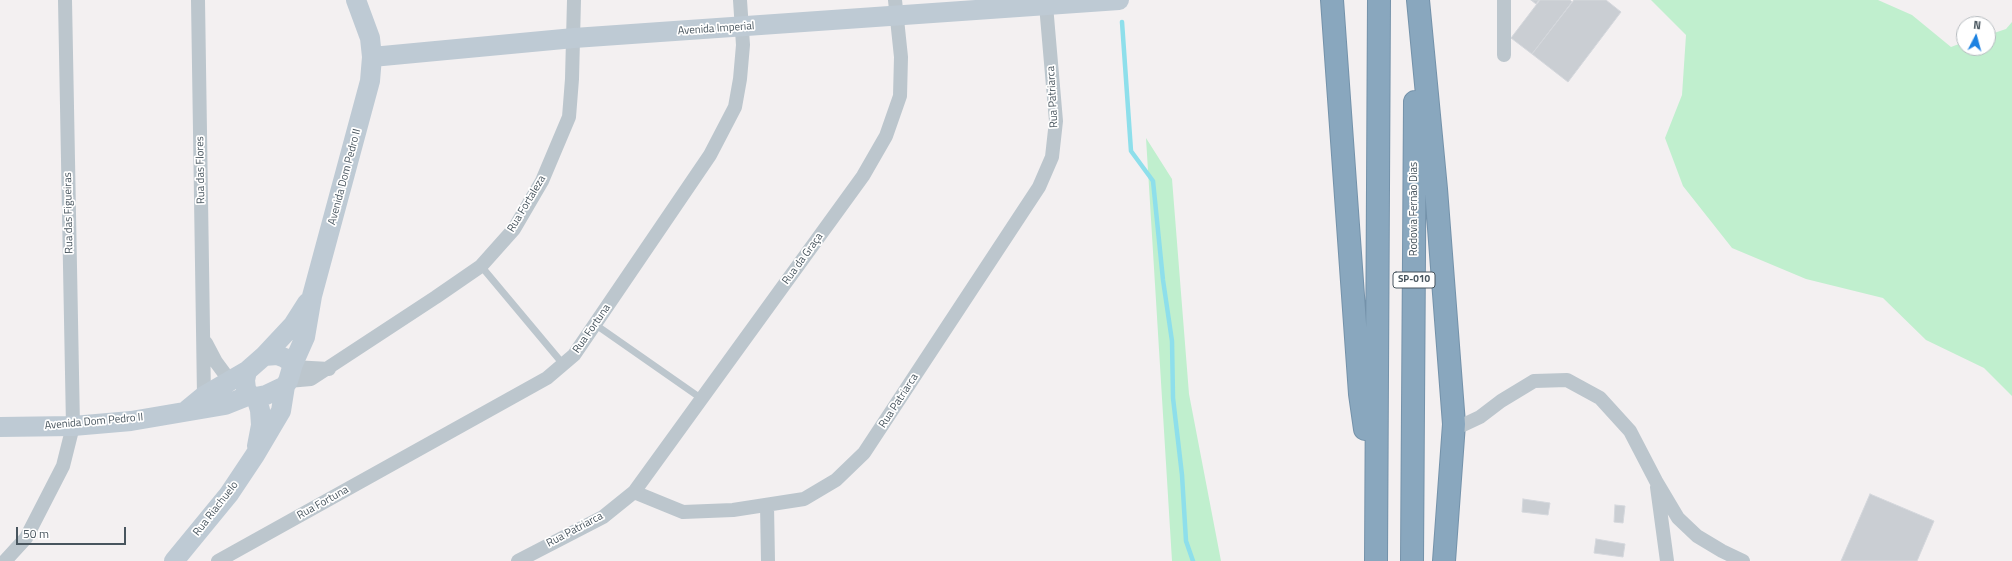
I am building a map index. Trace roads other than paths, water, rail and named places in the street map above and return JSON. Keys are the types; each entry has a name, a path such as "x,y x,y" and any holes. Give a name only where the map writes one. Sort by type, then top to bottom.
{"highway":[{"path":"1332,0 1360,394 1376,503"},
{"name":"SP-010","path":"1376,561 1379,0"},
{"path":"1417,0 1436,189 1454,424 1444,561"},
{"name":"Rodovia Fernão Dias","path":"1412,561 1417,0"}],"main road":[{"path":"356,0 370,38 372,57"},
{"name":"Avenida Imperial","path":"372,57 574,38 743,27 895,8 1119,0"},
{"name":"Avenida Dom Pedro II","path":"290,374 304,337 312,296 368,89 372,67 372,57"},
{"name":"Avenida Dom Pedro II","path":"264,356 293,325 312,296"},
{"path":"277,355 285,358 290,374 266,395 253,396 246,389 245,380 247,371 264,356 277,355"},
{"name":"Avenida Dom Pedro II","path":"187,410 204,396 247,371"},
{"name":"Rua Riachuelo","path":"174,561 229,494 255,455 281,411 290,374"},
{"name":"Avenida Dom Pedro II","path":"0,427 74,426 131,421 187,410 225,405 253,396"},
{"name":"Rua Riachuelo","path":"253,396 260,410 261,425 255,455"}],"street":[{"name":"Rua das Figueiras","path":"5,561 26,538 43,506 63,466 74,426 65,0"},
{"name":"Rua das Flores","path":"198,0 205,341 204,396"},
{"name":"Rua Fortaleza","path":"290,374 311,380 329,369 481,266 514,229 542,181 569,117 574,38 574,0"},
{"name":"Rua Fortuna","path":"218,561 547,378 574,355 596,325 710,156 735,106 740,79 743,27 740,0"},
{"path":"1504,0 1504,55"},
{"name":"Rua Patriarca","path":"518,561 603,517 634,492 683,512 733,510 804,499 836,480 864,453 1039,187 1052,157 1056,121 1043,3"},
{"name":"Rua da Graça","path":"634,492 863,176 886,136 900,96 901,57 895,8"},
{"name":"Rua das Flores","path":"205,341 216,362 230,381"},
{"path":"1454,424 1463,425 1480,417 1534,381 1567,380 1600,398 1630,431 1656,481 1678,518 1697,536 1722,551 1743,561"},
{"path":"1656,481 1667,561"},
{"path":"767,505 768,561"}],"lane":[{"path":"481,266 563,364"},
{"path":"596,325 702,399"}],"waterway":[{"path":"1122,22 1131,151 1153,181 1163,280 1172,341 1173,398 1182,475 1186,541 1193,561"}]}
